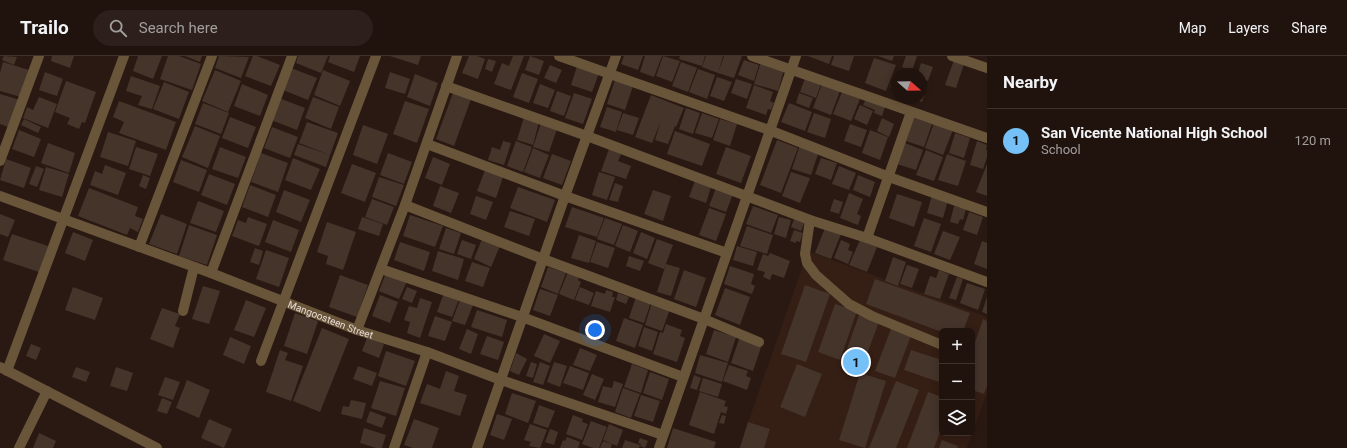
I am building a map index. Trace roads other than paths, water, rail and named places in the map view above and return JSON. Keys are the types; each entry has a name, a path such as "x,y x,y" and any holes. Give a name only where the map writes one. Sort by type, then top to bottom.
{"street":[{"path":"0,162 39,56"},
{"path":"124,56 63,219 4,369 157,448"},
{"path":"139,247 212,56"},
{"path":"211,273 292,56"},
{"path":"261,361 376,56"},
{"path":"357,330 405,205 457,56"},
{"path":"559,56 769,130 889,177 987,212"},
{"path":"480,447 500,380 616,56"},
{"path":"752,56 987,138"},
{"path":"659,448 796,56"},
{"path":"952,56 987,68"},
{"path":"446,86 587,136 810,220 867,238 987,282"},
{"path":"867,238 911,112"},
{"path":"427,144 565,196 727,253"},
{"name":"Mangoosteen Street","path":"0,196 211,273 357,330 427,352 500,380 663,435"},
{"path":"405,205 543,259 704,319 759,342"},
{"path":"810,220 805,254 807,263 816,275 849,304 872,316 939,344"},
{"path":"183,311 194,267"},
{"path":"381,269 522,317 683,377"},
{"path":"394,448 427,352"},
{"path":"19,448 47,391"}],"place":[{"name":"San Vicente National High School","path":"856,362"}]}
